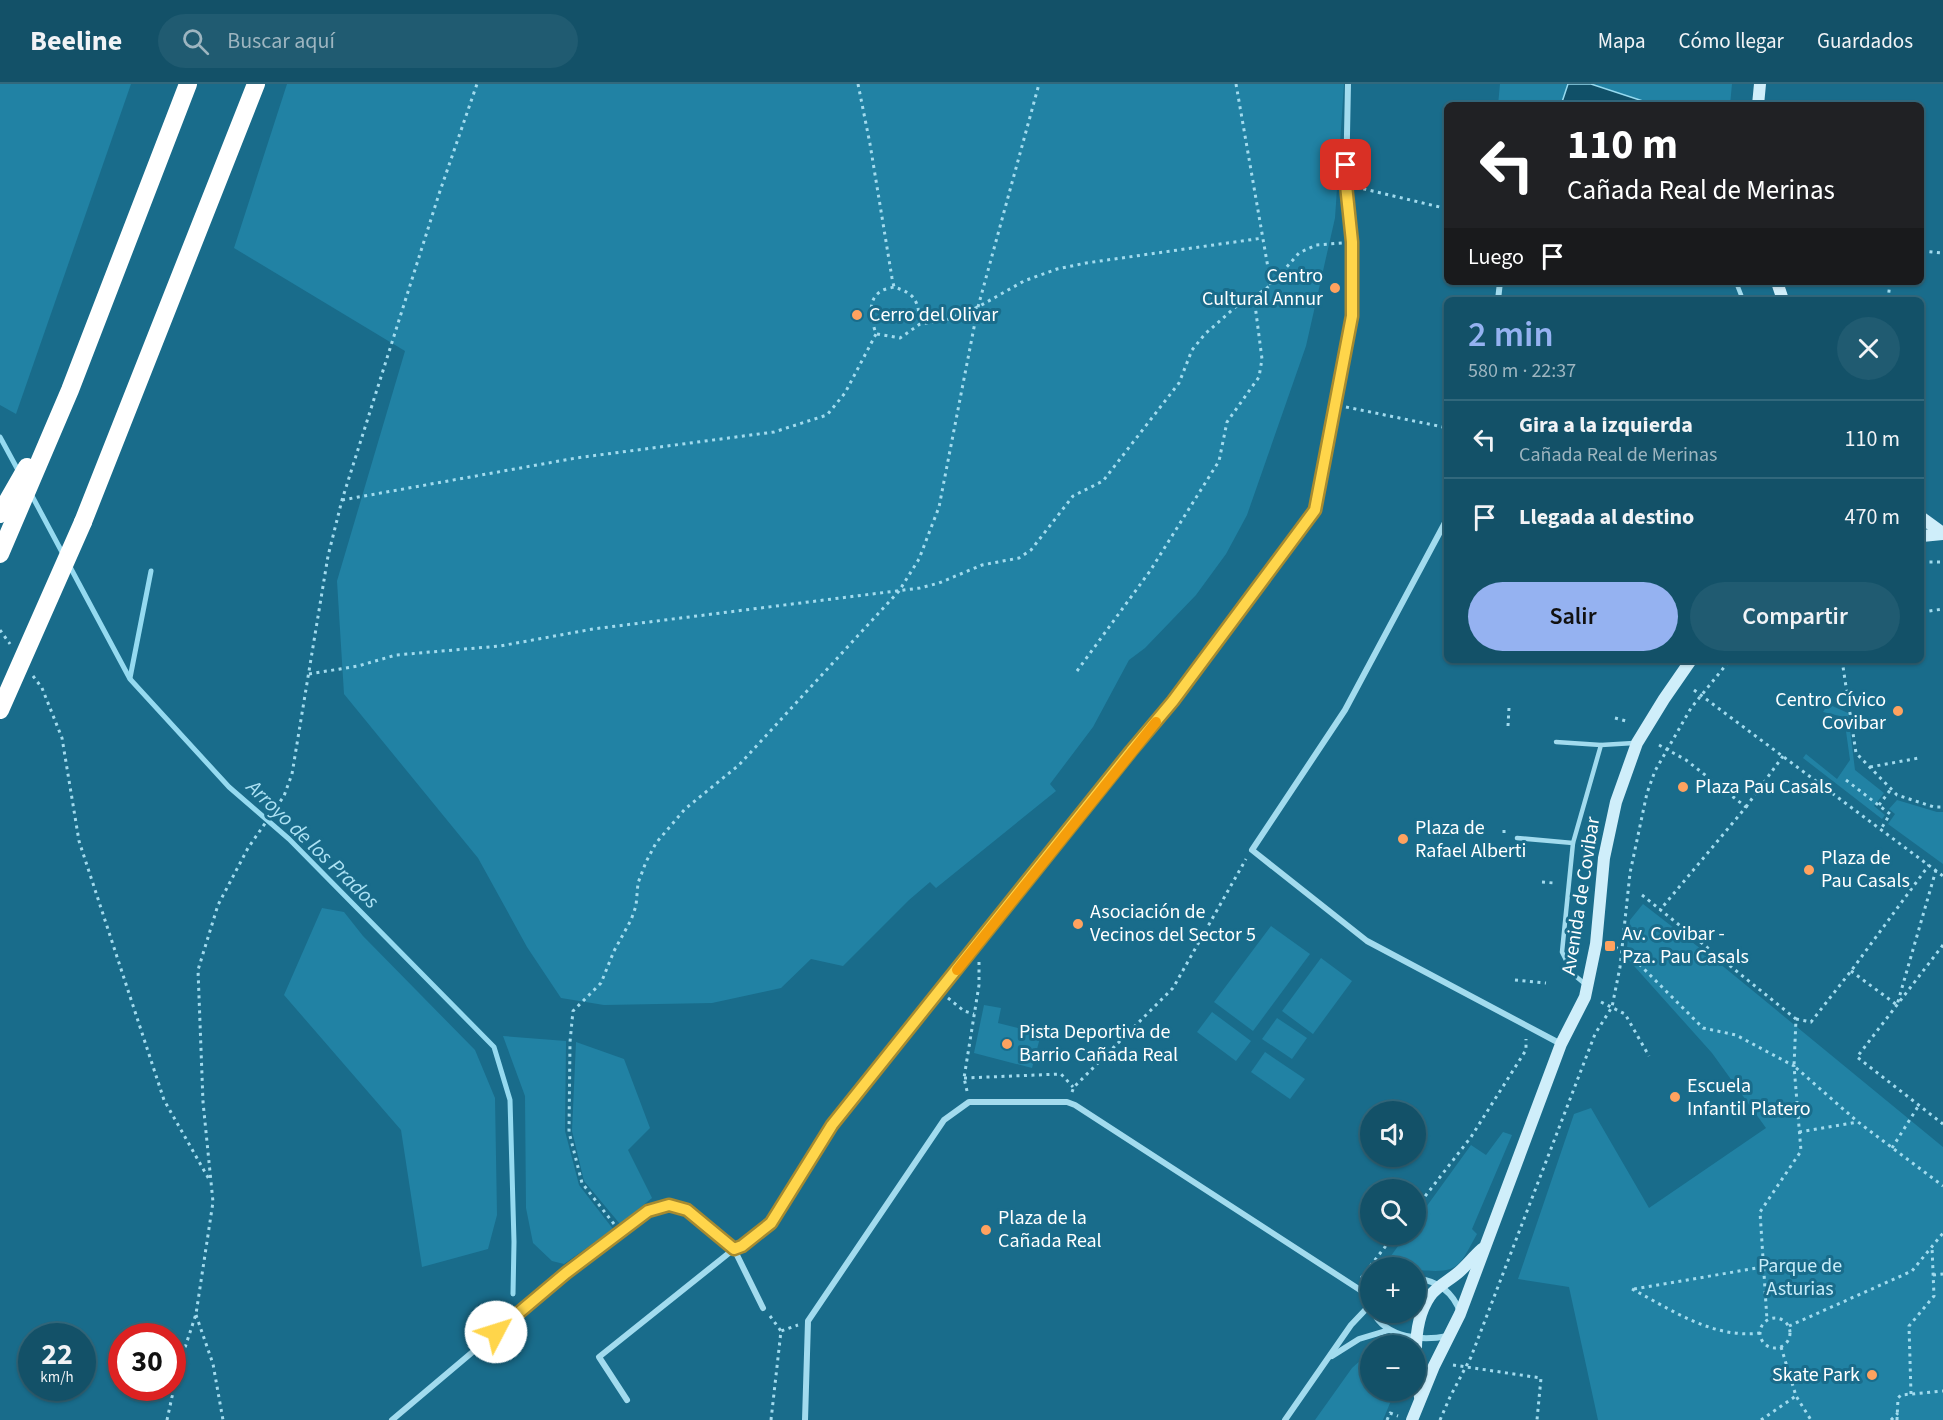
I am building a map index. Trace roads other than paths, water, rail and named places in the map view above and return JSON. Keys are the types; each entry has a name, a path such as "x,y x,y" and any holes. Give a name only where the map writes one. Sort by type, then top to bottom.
{"highway":[{"path":"0,554 70,390 188,84"},
{"path":"0,710 108,462 256,84"},
{"path":"0,514 70,390"}],"street":[{"path":"627,1400 599,1357 734,1249 742,1246 771,1223 832,1125 1173,701 1315,510 1352,316 1352,242 1346,185 1348,84"},
{"path":"1758,102 1760,84"},
{"path":"1924,519 1943,533"},
{"path":"1444,524 1345,710 1252,850 1367,941 1561,1044"},
{"path":"1924,536 1943,533"},
{"name":"Avenida de Covibar","path":"1426,1385 1460,1314 1561,1044 1585,997 1597,937 1604,858 1616,802 1637,743 1689,663"},
{"path":"805,1420 808,1321 944,1120 969,1102 1067,1102 1360,1290"},
{"path":"392,1420 566,1273 648,1211 669,1205 687,1210 734,1249 763,1308"},
{"name":"Avenida de Covibar","path":"1418,1335 1421,1312 1430,1296 1461,1271 1485,1245"},
{"path":"1426,1280 1449,1293 1456,1300 1460,1314"},
{"path":"1285,1420 1351,1325 1360,1318"},
{"path":"1379,1323 1389,1330 1405,1335"},
{"path":"1329,1358 1359,1339 1389,1330"},
{"path":"1426,1339 1449,1335"},
{"name":"Avenida de Covibar","path":"1406,1419 1418,1401"}],"lane":[{"path":"1556,742 1601,745 1637,743"},
{"path":"1587,986 1573,974 1562,952 1573,843 1601,745"},
{"path":"1517,838 1573,843"}],"waterway":[{"name":"Arroyo de los Prados","path":"0,437 19,472"},
{"name":"Arroyo de los Prados","path":"31,494 63,554"},
{"name":"Arroyo de los Prados","path":"69,565 130,679 229,787 289,839 494,1047 510,1100 514,1242 513,1294"},
{"path":"130,678 151,571"}],"place":[{"name":"Centro Cultural Annur","path":"1335,288"},
{"name":"Cerro del Olivar","path":"857,315"},
{"name":"Centro Cívico Covibar","path":"1898,711"},
{"name":"Plaza Pau Casals","path":"1683,787"},
{"name":"Plaza de Rafael Alberti","path":"1403,839"},
{"name":"Plaza de Pau Casals","path":"1809,870"},
{"name":"Asociación de Vecinos del Sector 5","path":"1078,924"},
{"name":"Av. Covibar - Pza. Pau Casals","path":"1610,946"},
{"name":"Pista Deportiva de Barrio Cañada Real","path":"1007,1044"},
{"name":"Escuela Infantil Platero","path":"1675,1097"},
{"name":"Plaza de la Cañada Real","path":"986,1230"},
{"name":"Skate Park","path":"1872,1375"}],"park label":[{"name":"Parque de Asturias","path":"1800,1278"}]}
